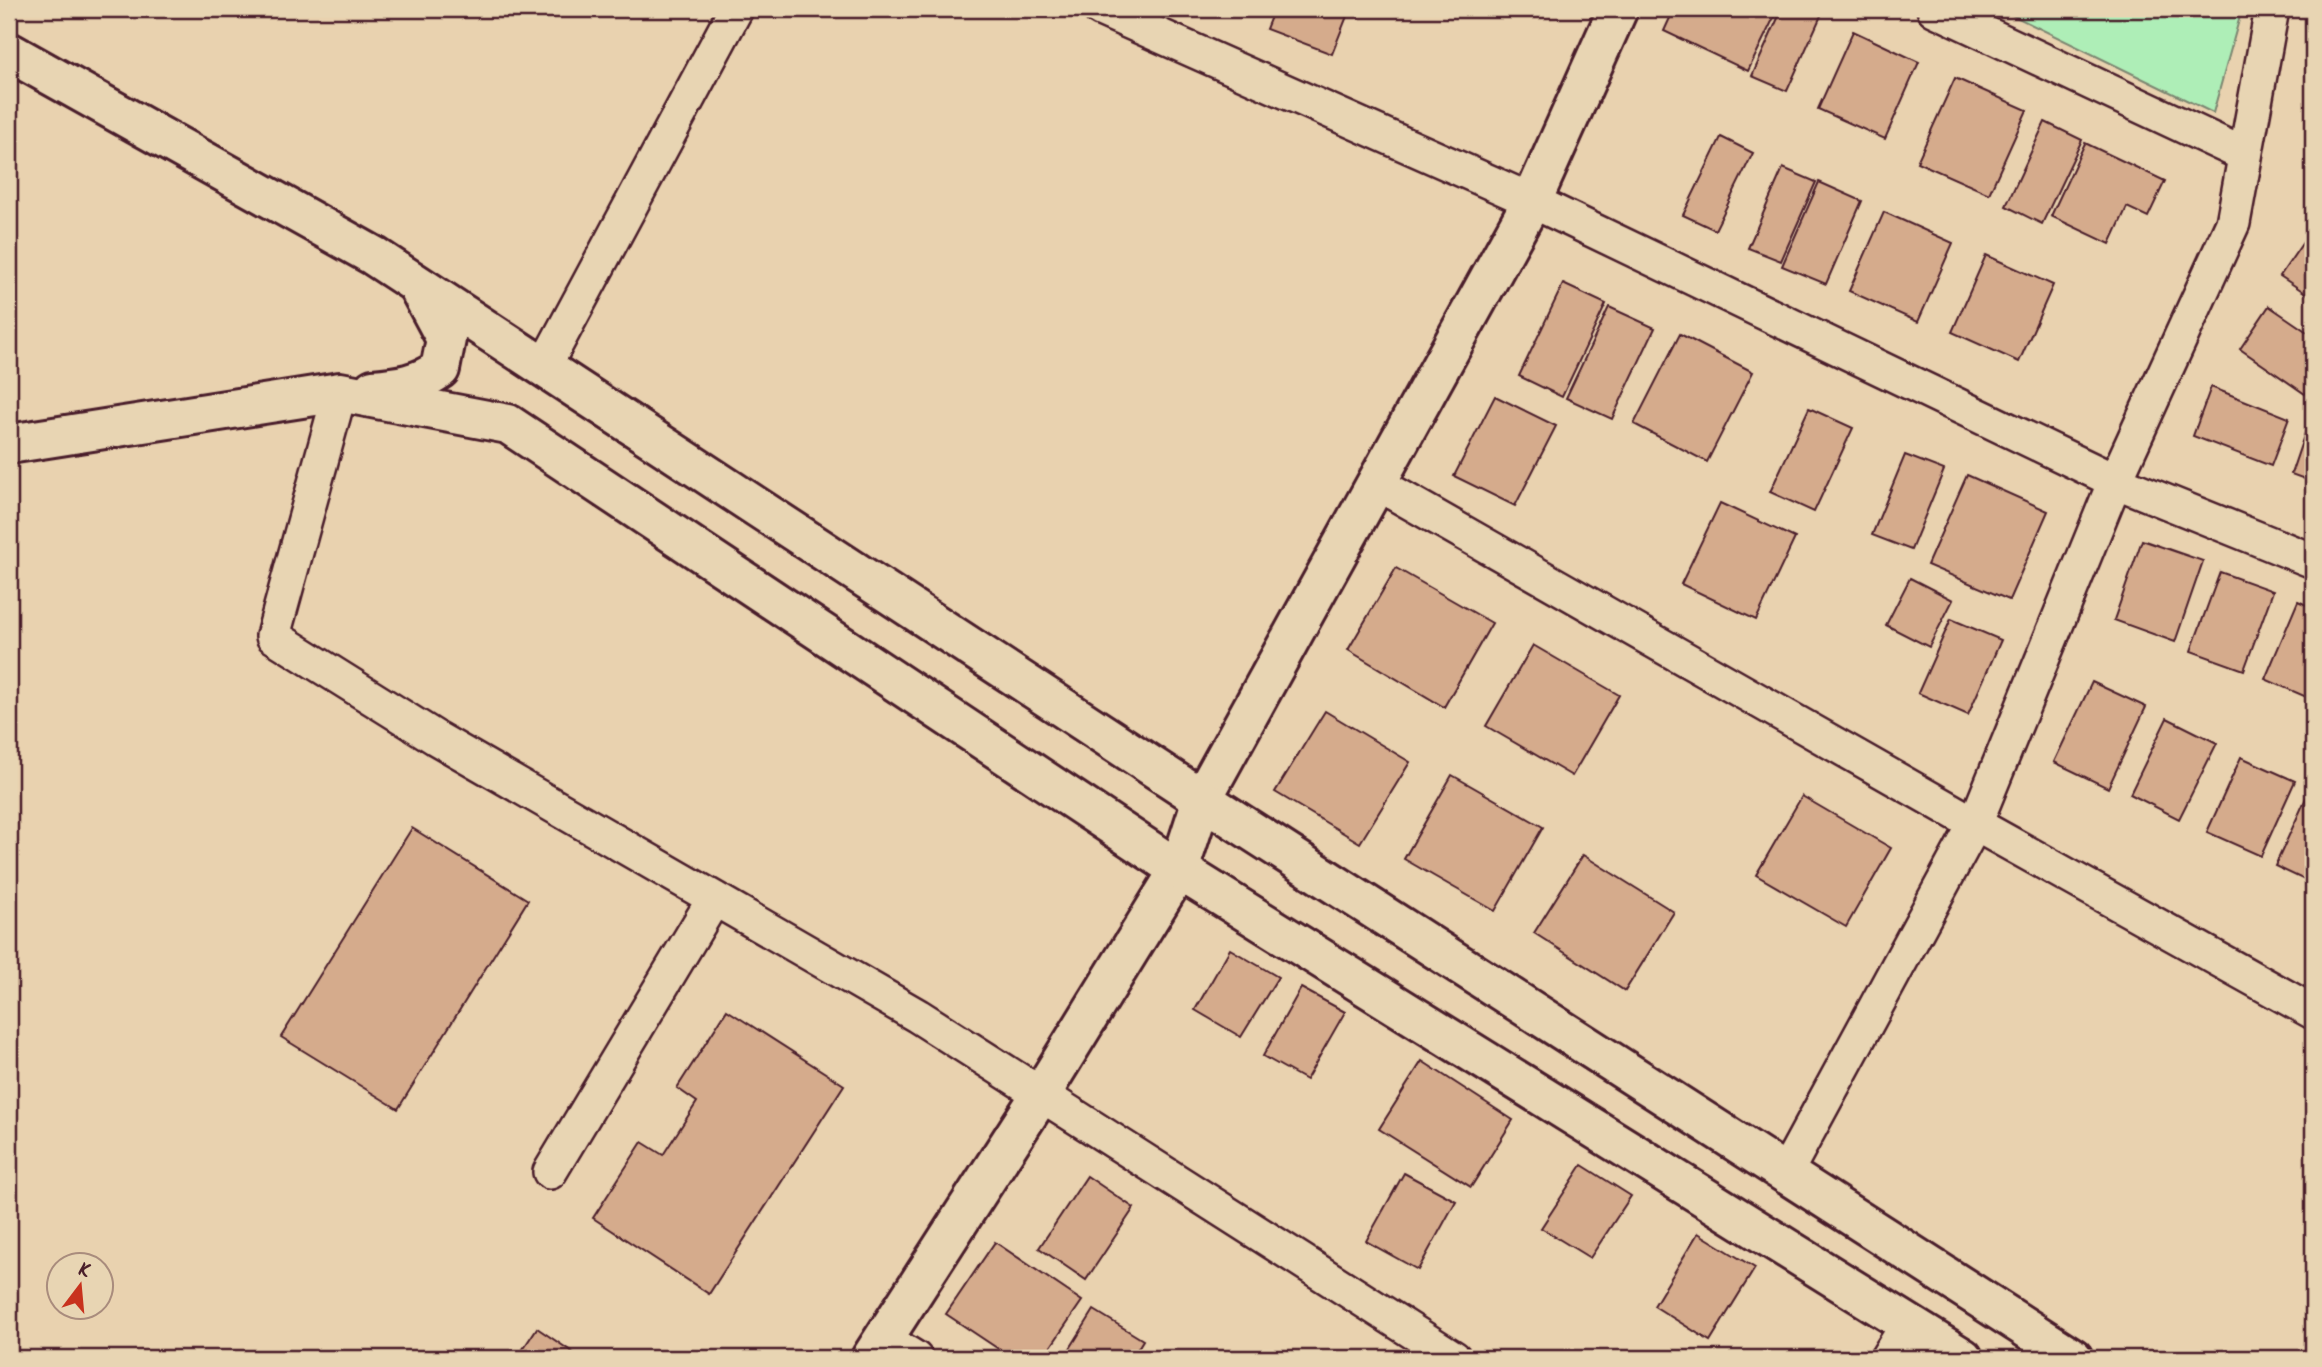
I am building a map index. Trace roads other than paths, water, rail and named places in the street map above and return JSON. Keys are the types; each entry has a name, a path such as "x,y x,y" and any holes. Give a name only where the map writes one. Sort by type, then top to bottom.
{"main road":[{"path":"890,1352 1041,1094 1179,870 1202,799 1532,201 1618,9"},
{"path":"9,52 374,256 1202,799 2073,1358"},
{"path":"9,444 340,392 403,387 427,379 440,369 446,339 416,284"},
{"path":"340,392 508,424 1179,870 1964,1358"}],"street":[{"path":"544,367 736,9"},
{"path":"1100,9 1532,201 2115,481 2313,561"},
{"path":"1934,9 1978,18 2245,155"},
{"path":"1785,1174 1975,824 2115,481 2233,223 2272,9"},
{"path":"340,392 272,636 436,738 918,1016 1454,1358"},
{"path":"1378,484 1975,824 2313,1012"},
{"path":"550,1172 714,899"},
{"path":"1887,1358 1908,1324"}]}
